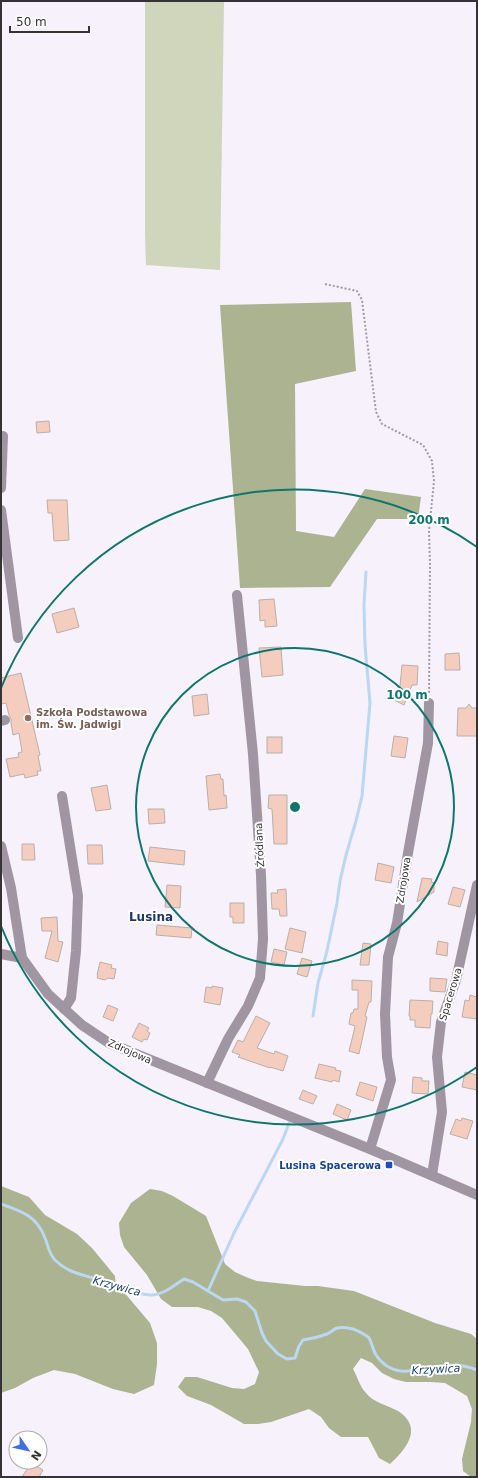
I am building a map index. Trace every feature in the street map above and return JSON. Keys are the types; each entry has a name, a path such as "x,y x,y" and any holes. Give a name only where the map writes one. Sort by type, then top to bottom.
{"street":[{"path":"1,488 3,436"},
{"path":"1,510 18,638"},
{"name":"Źródlana","path":"207,1083 228,1039 248,1006 260,978 263,939 261,875 253,754 237,595"},
{"name":"Zdrojowa","path":"370,1149 390,1080 387,1057 385,1014 388,958 397,923 428,743 429,703"},
{"path":"62,796 78,896 76,951 71,998 64,1009"},
{"name":"Zdrojowa","path":"1,846 22,958 48,994 82,1024 110,1043 370,1149 477,1195"},
{"name":"Spacerowa","path":"432,1176 442,1112 437,1057 441,1022 456,980 477,885"},
{"path":"1,954 22,958"}],"path":[{"path":"325,284 357,291 362,300 376,412 382,424 423,444 432,461 434,481 429,531 429,703"}],"green space":[{"path":"145,1 224,1 220,270 146,265"},
{"path":"351,302 356,371 295,384 296,531 334,537 365,489 421,497 418,519 377,519 330,587 240,588 220,305"},
{"path":"1,1186 29,1197 45,1215 77,1234 92,1248 115,1276 116,1288 123,1291 150,1323 157,1343 157,1364 154,1385 134,1394 113,1389 75,1374 54,1370 1,1393"},
{"path":"150,1189 162,1191 173,1196 206,1216 225,1264 235,1272 257,1281 318,1286 354,1291 435,1323 471,1334 477,1339 477,1476 471,1477 463,1471 462,1459 471,1422 472,1409 467,1396 445,1383 406,1382 394,1379 382,1373 372,1363 361,1358 353,1369 364,1391 381,1404 398,1411 410,1424 410,1438 402,1452 390,1464 379,1458 368,1437 341,1437 329,1428 321,1417 309,1409 271,1422 244,1424 211,1405 187,1396 178,1387 185,1377 197,1377 232,1388 244,1389 255,1384 259,1372 248,1349 222,1318 211,1311 198,1307 172,1307 161,1299 147,1275 124,1247 120,1235 119,1223 131,1203"}],"building":[{"path":"49,421 50,432 37,433 36,422"},
{"path":"47,500 67,500 69,540 54,541 52,513 48,513"},
{"path":"274,599 277,626 265,627 265,620 260,621 259,600"},
{"path":"74,608 79,627 57,633 52,614"},
{"path":"281,647 283,675 262,677 259,648"},
{"path":"459,653 460,670 445,670 445,654"},
{"path":"402,665 418,666 417,685 412,685 404,705 394,700 400,686"},
{"name":"Szkoła Podstawowa im. Św. Jadwigi","path":"21,673 40,755 38,756 41,771 37,771 38,775 25,778 24,774 10,777 6,759 19,757 18,753 22,752 19,733 13,735 11,719 6,703 1,704 1,678"},
{"path":"207,694 209,714 194,716 192,696"},
{"path":"469,704 472,708 477,708 477,736 457,736 458,708 466,708"},
{"path":"394,736 408,738 405,758 391,756"},
{"path":"267,737 282,737 282,753 267,753"},
{"path":"220,774 221,779 223,779 224,796 226,795 227,808 209,810 206,776"},
{"path":"107,785 111,809 96,811 91,788"},
{"path":"269,795 287,795 287,844 274,844 272,809 268,808"},
{"path":"148,809 164,809 165,823 149,824"},
{"path":"22,844 34,844 35,860 22,860"},
{"path":"87,845 102,845 103,864 88,864"},
{"path":"150,847 185,851 184,865 148,861"},
{"path":"378,863 394,867 391,883 375,880"},
{"path":"422,878 432,879 431,882 434,883 434,892 417,902"},
{"path":"167,885 181,886 180,908 165,907"},
{"path":"453,887 465,890 460,907 448,904"},
{"path":"286,889 287,916 280,916 279,909 272,909 271,893 278,893 277,890"},
{"path":"230,903 244,903 244,923 233,923 233,917 230,917"},
{"path":"57,917 58,941 63,942 58,962 45,958 52,931 42,931 41,918"},
{"path":"157,925 192,928 191,938 156,935"},
{"path":"290,928 306,932 302,953 285,949"},
{"path":"438,941 448,943 447,956 436,954"},
{"path":"363,943 371,944 369,965 360,965"},
{"path":"274,949 287,952 284,965 271,962"},
{"path":"302,958 312,961 307,977 297,974"},
{"path":"100,962 112,965 111,968 116,969 114,979 108,978 105,980 97,978"},
{"path":"430,978 447,979 445,992 430,991"},
{"path":"352,980 372,981 371,1002 369,1002 365,1016 367,1017 359,1054 349,1051 355,1027 349,1024 351,1013 353,1013 354,1009 358,1009 358,990 352,990"},
{"path":"212,986 223,988 220,1005 204,1002 206,987 212,988"},
{"path":"470,995 477,997 477,1019 462,1017 465,1000 469,1001"},
{"path":"410,1000 433,1001 430,1028 415,1027 415,1020 410,1020"},
{"path":"108,1005 118,1009 113,1021 103,1017"},
{"path":"256,1016 270,1023 257,1048 274,1054 275,1051 288,1056 283,1071 238,1057 240,1055 232,1052 238,1040 243,1042"},
{"path":"139,1023 149,1028 147,1031 150,1033 147,1040 144,1039 142,1042 132,1037"},
{"path":"319,1064 336,1068 335,1070 341,1071 339,1082 315,1078"},
{"path":"465,1072 477,1075 477,1090 462,1087"},
{"path":"413,1077 422,1078 422,1081 429,1081 428,1094 412,1093"},
{"path":"360,1082 377,1087 373,1101 356,1095"},
{"path":"303,1090 317,1096 313,1104 299,1099"},
{"path":"337,1104 351,1110 347,1120 333,1114"},
{"path":"462,1118 473,1121 467,1139 450,1134 456,1119 461,1121"},
{"path":"26,1470 43,1470 39,1477 22,1477"}],"waterway":[{"path":"313,1016 318,983 327,951 340,881 362,796 370,703 365,645 364,604 366,572"},
{"path":"208,1291 234,1233 283,1139 289,1123"},
{"name":"Krzywica","path":"1,1204 22,1212 33,1219 42,1231 53,1258 73,1272 145,1295 156,1295 165,1292 184,1279 193,1282 223,1300 237,1299 246,1302 255,1311 266,1341 278,1354 287,1359 295,1358 299,1346 303,1340 321,1336 337,1328 343,1328 353,1329 367,1336 378,1358 384,1364 394,1369 411,1371 457,1365 477,1370"}],"place":[{"name":"Szkoła Podstawowa im. Św. Jadwigi","path":"28,718"},
{"name":"Lusina Spacerowa","path":"389,1165"}],"district":[{"name":"Lusina","path":"151,917"}]}
